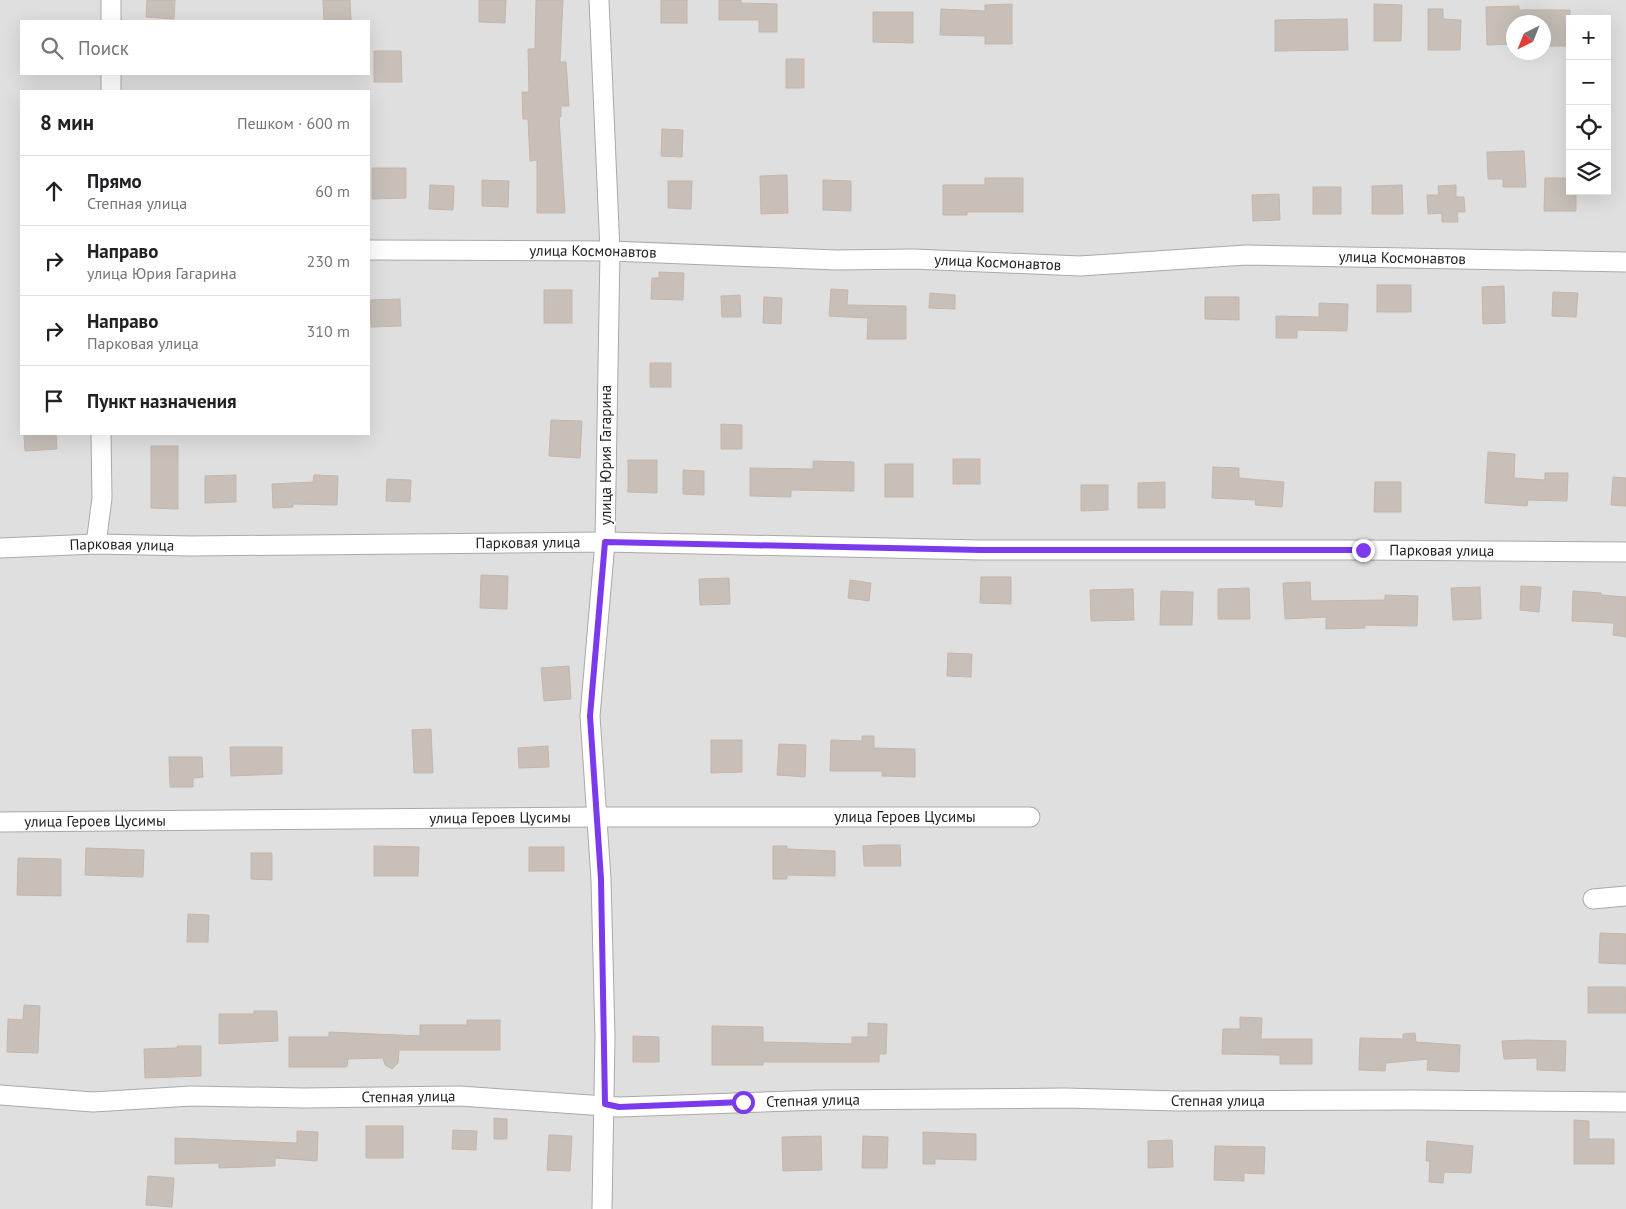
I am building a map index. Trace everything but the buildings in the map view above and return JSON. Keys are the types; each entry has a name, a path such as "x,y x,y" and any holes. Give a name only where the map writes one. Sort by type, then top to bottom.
{"street":[{"path":"111,0 111,20"},
{"name":"улица Юрия Гагарина","path":"599,0 610,252 605,542 590,716 601,889 605,1104 602,1209"},
{"path":"111,75 111,90"},
{"name":"улица Космонавтов","path":"370,250 610,252 836,260 913,259 1080,266 1246,256 1626,262"},
{"path":"96,544 102,498 101,435"},
{"name":"Парковая улица","path":"0,548 96,544 191,546 605,542 981,550 1626,552"},
{"name":"улица Героев Цусимы","path":"0,822 596,817 1030,817"},
{"path":"1593,899 1626,896"},
{"name":"Степная улица","path":"0,1095 92,1102 191,1096 304,1098 460,1096 605,1104 619,1107 821,1100 1065,1098 1178,1101 1416,1100 1626,1102"}],"shaded area":[{"path":"0,0 1626,0 1626,1209 0,1209"}],"route":[{"path":"743,1102 619,1107 605,1104 601,879 590,716 605,542 981,550 1363,550"}]}
